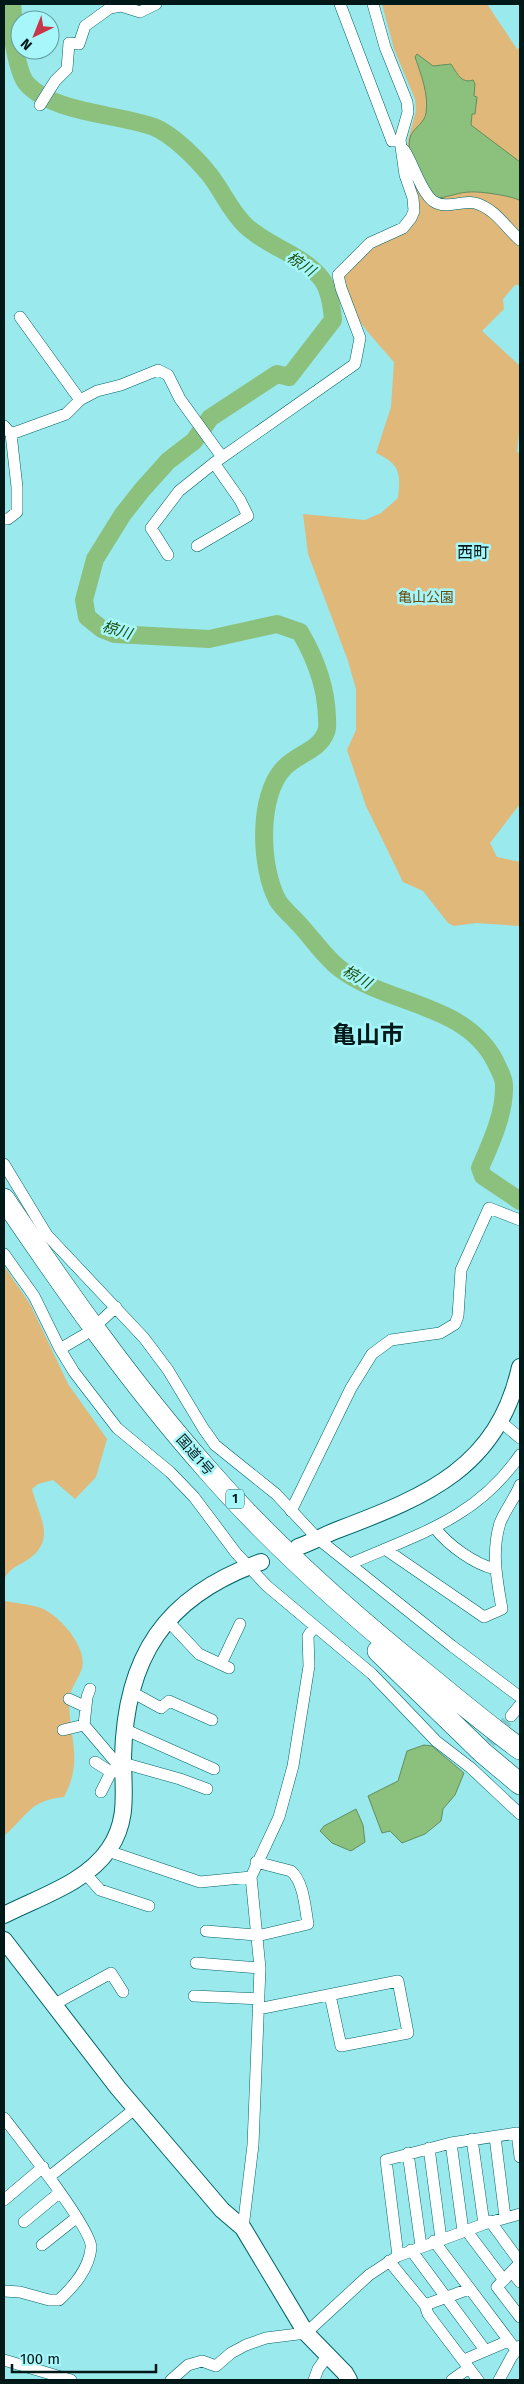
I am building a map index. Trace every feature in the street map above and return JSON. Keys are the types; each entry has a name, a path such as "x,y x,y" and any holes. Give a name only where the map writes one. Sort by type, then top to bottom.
{"highway":[{"name":"国道1号","path":"4,1199 66,1291 119,1364 206,1469 260,1526 366,1625 520,1749"},
{"name":"1","path":"260,1526 275,1550 292,1569 483,1753 520,1784"},
{"name":"1","path":"366,1625 376,1625 515,1724"}],"street":[{"path":"40,105 55,81 67,69 70,43 79,44 85,26 110,8 121,6 140,12 156,4"},
{"path":"340,4 392,141 401,143"},
{"path":"168,555 152,532 152,524 180,491 218,460 355,364 360,338 338,275 370,243 397,232 411,218 414,204 405,175 401,143 408,112 408,102 385,47 373,4"},
{"path":"401,143 425,191 433,200 442,205 475,203 487,208 494,212 520,240"},
{"path":"20,317 80,400"},
{"path":"4,519 8,519 17,512 17,487 6,431 66,414 80,400 97,391 122,384 158,370 168,375 180,399 210,443 248,516 196,546"},
{"path":"4,1164 47,1235 144,1338 168,1370 193,1413 216,1445 259,1479 317,1538 452,1646 520,1697"},
{"path":"290,1511 351,1388 372,1354 391,1340 440,1333 455,1324 459,1310 458,1282 461,1270 490,1208 520,1220"},
{"path":"4,1254 34,1296 60,1349 74,1372 117,1428 170,1472 314,1627 372,1674 436,1741 471,1768 520,1814"},
{"path":"102,1320 116,1307"},
{"path":"60,1349 84,1335"},
{"path":"298,1547 407,1502 442,1484 473,1458 500,1421 515,1386 520,1367"},
{"path":"500,1421 520,1438"},
{"path":"350,1564 436,1528 476,1504 502,1480 519,1459"},
{"path":"385,1549 484,1617 502,1609 495,1569 496,1547 500,1522 520,1485"},
{"path":"436,1528 442,1537 484,1566 495,1569"},
{"path":"4,1916 85,1874 108,1851 121,1823 125,1804 119,1769 124,1729 130,1691 144,1657 156,1636 168,1621 207,1587 255,1565"},
{"path":"168,1621 199,1654 225,1666 240,1624"},
{"path":"243,2228 253,2145 260,1968 250,1877 279,1817 293,1766 309,1666 308,1636 314,1627"},
{"path":"90,1689 84,1725 119,1769"},
{"path":"130,1691 161,1708 169,1701 212,1720"},
{"path":"69,1699 86,1707"},
{"path":"515,1724 520,1704"},
{"path":"63,1730 84,1725"},
{"path":"124,1729 214,1769"},
{"path":"471,1768 479,1757"},
{"path":"95,1762 119,1769 180,1778 207,1789"},
{"path":"101,1792 119,1769"},
{"path":"108,1851 200,1882 250,1877"},
{"path":"206,1931 257,1935 308,1924 300,1884 295,1874 291,1871 256,1862"},
{"path":"85,1874 100,1890 150,1906"},
{"path":"4,1940 53,2005 136,2108 222,2210 243,2228 306,2333 345,2373 348,2380"},
{"path":"196,1963 260,1968"},
{"path":"53,2005 111,1973 123,1992"},
{"path":"194,1996 258,2004 330,1995 398,1980 408,2033 341,2046 330,1995"},
{"path":"4,2200 136,2108"},
{"path":"4,2291 30,2293 56,2301 79,2280 92,2248 88,2234 46,2172 5,2123"},
{"path":"478,2380 428,2314 425,2305 394,2258 386,2160 451,2143 517,2133 520,2158"},
{"path":"171,2380 188,2365 202,2361 216,2366 231,2353 246,2345 266,2338 306,2333 364,2280 394,2258 487,2222 515,2216 495,2137"},
{"path":"472,2139 487,2222 520,2282"},
{"path":"451,2143 464,2230 514,2269"},
{"path":"429,2148 438,2240 469,2289 517,2354 502,2379"},
{"path":"408,2153 416,2248 448,2298 485,2350"},
{"path":"24,2222 59,2193"},
{"path":"42,2246 76,2218"},
{"path":"514,2269 497,2287 520,2317"},
{"path":"425,2305 469,2289"},
{"path":"452,2380 466,2364 485,2350 508,2341"},
{"path":"314,2380 318,2369 328,2355"},
{"path":"4,2360 70,2380"}],"green space":[{"name":"亀山公園","path":"382,4 487,4 517,49 520,47 520,285 515,285 503,299 504,309 482,331 520,366 520,421 517,451 520,455 520,804 490,843 497,857 520,862 520,926 476,923 454,926 448,923 423,891 403,882 366,806 347,750 356,730 356,689 348,661 308,554 303,514 365,520 381,513 398,498 399,476 397,470 390,461 376,453 391,407 394,362 368,333 354,311 348,300 343,275 360,256 414,221 406,161 408,140 416,111 415,99 394,49"},
{"path":"4,1266 30,1304 68,1384 107,1439 96,1477 75,1499 53,1480 38,1484 32,1489 42,1520 44,1538 41,1546 34,1554 12,1569 4,1580"},
{"path":"4,1601 46,1610 69,1631 76,1641 83,1660 82,1668 69,1699 74,1750 73,1772 70,1784 64,1797 44,1801 36,1805 4,1836"}],"shaded area":[{"path":"417,54 433,66 451,64 462,79 473,80 475,84 474,96 477,97 475,114 472,114 471,125 520,162 520,201 504,196 474,192 438,198 426,186 412,161 409,143 411,135 425,116 427,106 424,85 415,57"},
{"path":"424,1745 432,1746 464,1773 455,1795 443,1809 441,1821 425,1834 402,1843 390,1831 382,1833 368,1796 398,1781 407,1751"},
{"path":"356,1809 363,1825 365,1842 351,1851 332,1843 320,1831 324,1826"}],"waterway":[{"name":"椋川","path":"12,4 12,30 21,74 27,84 38,94 69,107 140,123 161,130 191,154 204,168 214,180 235,214 246,226 264,240 304,262 320,277 326,286 333,320 289,377 277,374 210,418 194,441 168,461 123,514 95,559 84,600 87,617 102,629 115,634 209,639 277,624 300,632 311,652 325,694 327,729 323,738 314,748 284,768 275,780 269,796 265,814 264,833 265,852 272,887 282,907 339,968 358,980 380,990 445,1016 464,1027 481,1042 495,1061 502,1076 504,1096 500,1117 480,1168 483,1176 520,1201"}],"tunnel":[{"path":"480,1756 511,1716"}],"district":[{"name":"西町","path":"473,552"},
{"name":"亀山市","path":"368,1035"}]}
